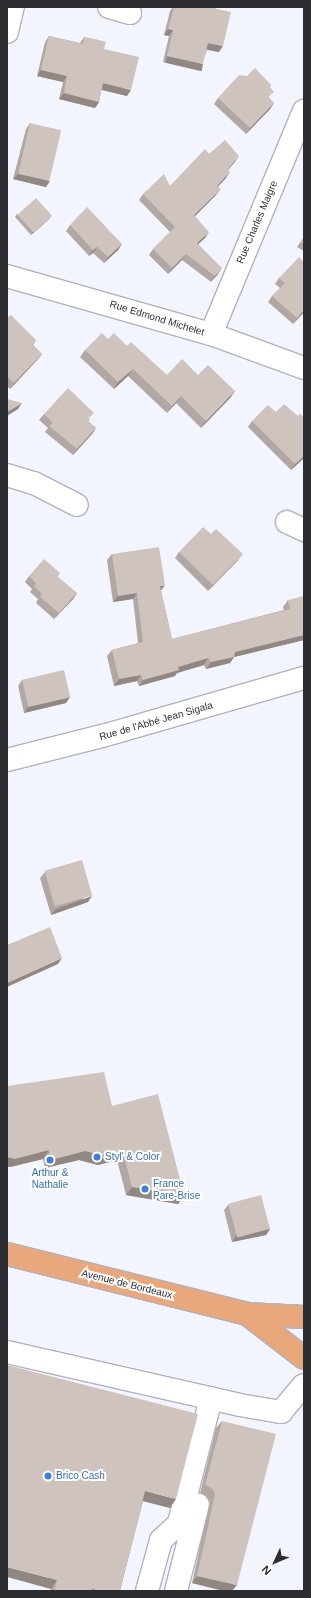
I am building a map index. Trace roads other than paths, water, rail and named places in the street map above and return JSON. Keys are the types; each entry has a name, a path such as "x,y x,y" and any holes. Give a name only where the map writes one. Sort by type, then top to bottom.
{"main road":[{"name":"Avenue de Bordeaux","path":"14,1259 247,1314 304,1317"},
{"name":"Avenue de Bordeaux","path":"247,1314 304,1357"},
{"name":"Avenue de Bordeaux","path":"304,1320 299,1338 304,1357"}],"street":[{"path":"109,7 130,12"},
{"name":"Rue Charles Maigre","path":"210,334 304,111"},
{"name":"Rue Edmond Michelet","path":"7,276 210,334 304,368"},
{"path":"7,476 34,483 77,505"},
{"name":"Rue de l'Abbé Jean Sigala","path":"7,760 106,735 304,678"},
{"path":"7,1352 217,1400 281,1412 304,1385"},
{"path":"147,1591 162,1540 179,1523 217,1400"},
{"path":"176,1591 217,1400"}],"place":[{"name":"Styl' & Color","path":"97,1157"},
{"name":"Arthur & Nathalie","path":"50,1160"},
{"name":"France Pare-Brise","path":"145,1189"},
{"name":"Brico Cash","path":"48,1476"}]}
